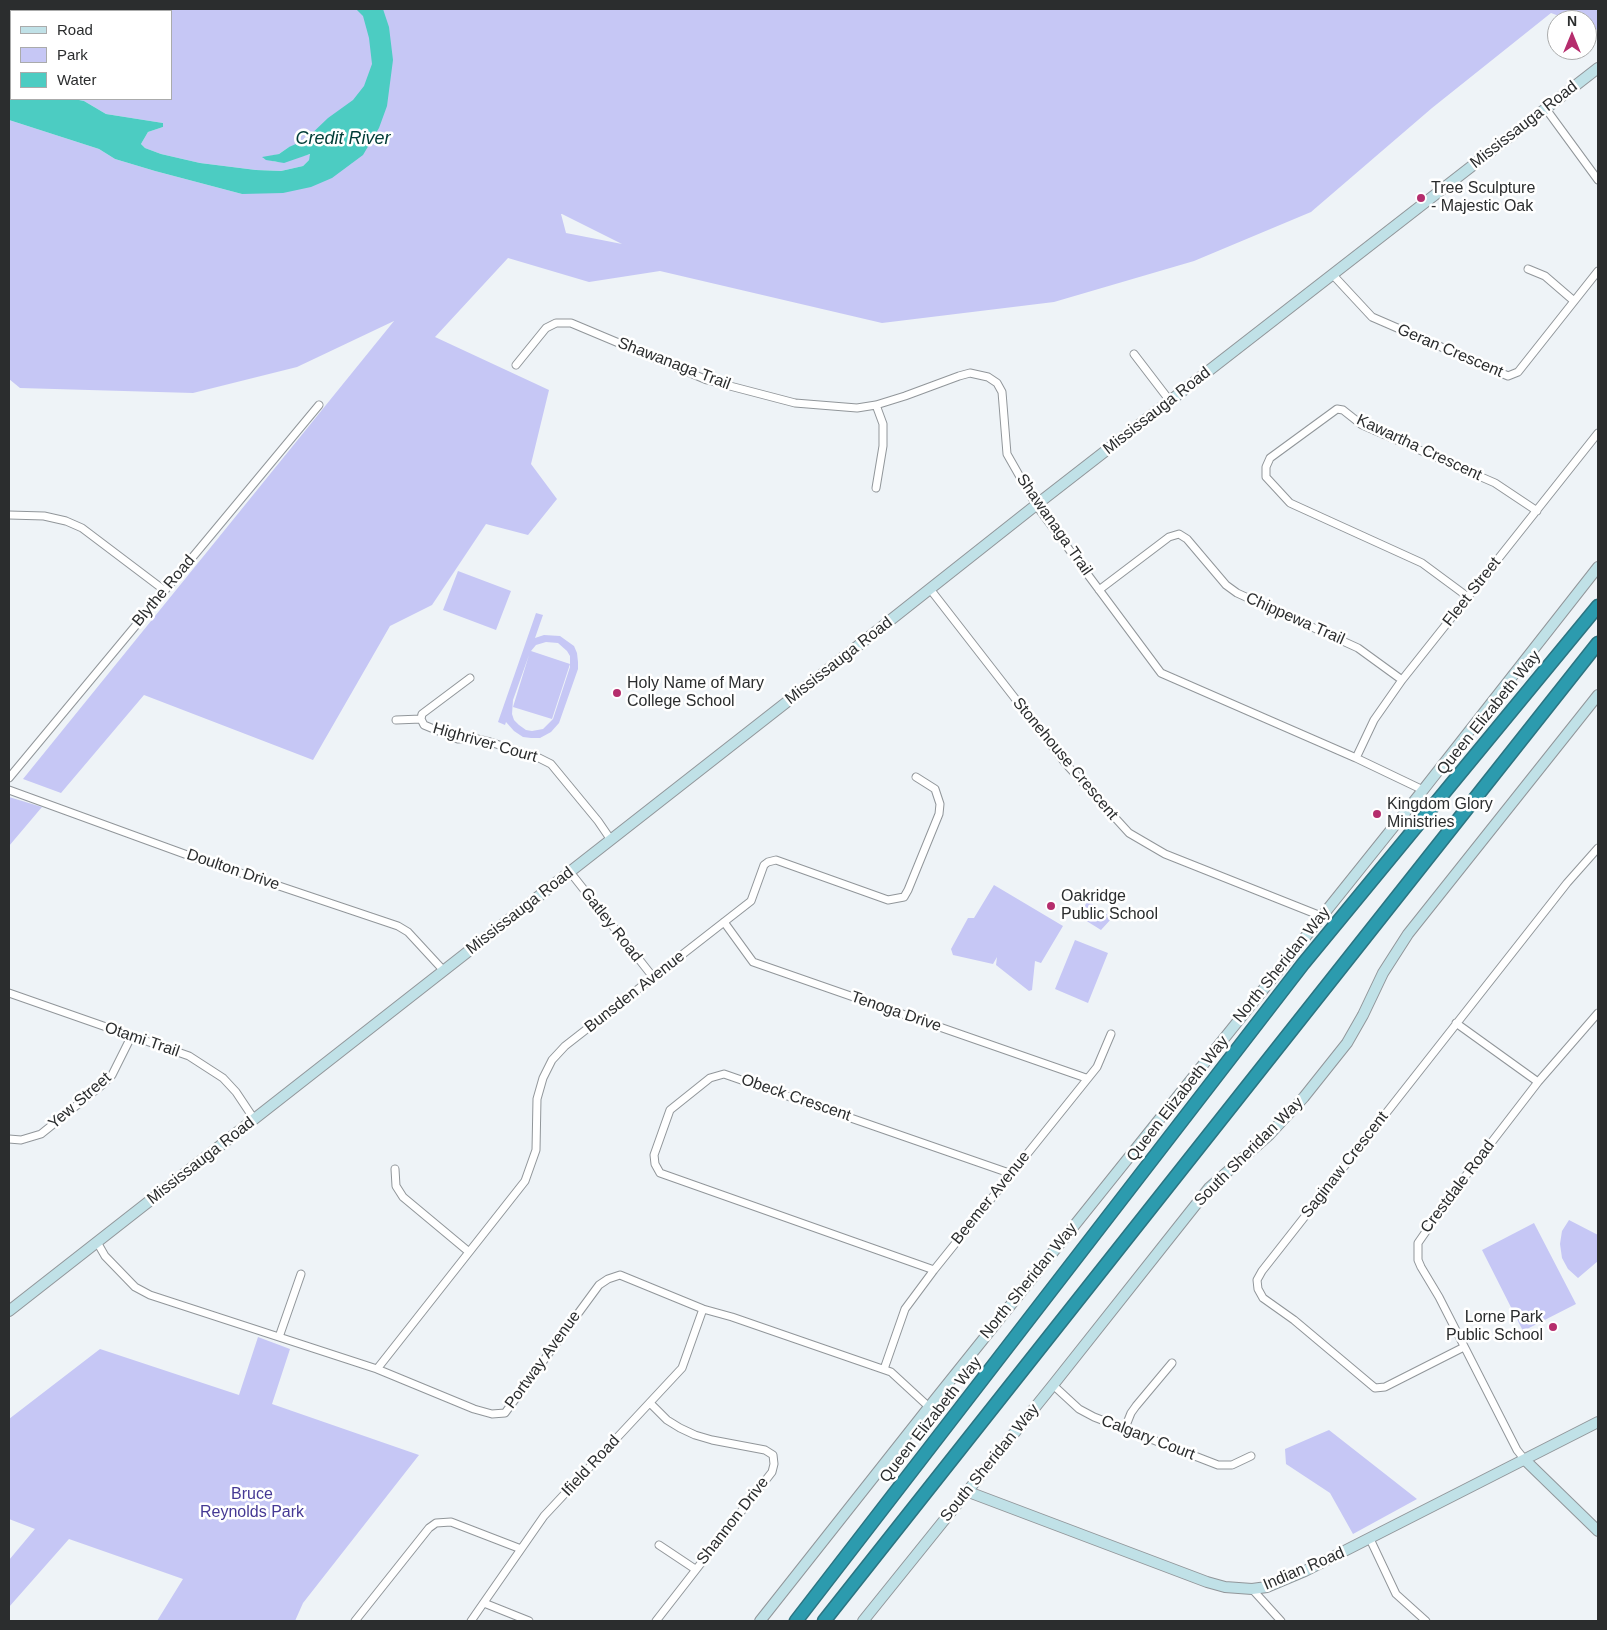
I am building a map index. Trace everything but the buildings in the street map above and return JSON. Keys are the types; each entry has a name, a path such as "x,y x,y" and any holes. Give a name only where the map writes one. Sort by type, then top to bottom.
{"highway":[{"name":"Queen Elizabeth Way","path":"796,1621 1303,964 1598,606"},
{"path":"824,1621 1598,643"}],"street":[{"name":"Mississauga Road","path":"9,1311 1036,505 1598,68"},
{"path":"1546,108 1598,180"},
{"path":"1528,269 1545,276 1574,301"},
{"name":"Geran Crescent","path":"1332,274 1372,316 1508,376 1518,372 1598,270"},
{"name":"Shawanaga Trail","path":"516,365 546,328 556,323 571,323 707,380 795,404 858,408 876,405 959,376 970,374 988,377 997,383 1002,392 1007,454 1036,505 1161,673 1356,758 1423,790"},
{"path":"1134,354 1170,401"},
{"name":"Blythe Road","path":"9,778 319,404"},
{"path":"876,405 883,424 883,446 876,488"},
{"name":"Kawartha Crescent","path":"1468,597 1422,563 1290,503 1266,477 1266,466 1270,458 1337,409 1343,410 1362,425 1495,483 1536,511"},
{"name":"Fleet Street","path":"1356,758 1374,720 1402,680 1598,433"},
{"path":"9,515 44,516 66,521 82,528 164,590"},
{"name":"Chippewa Trail","path":"1099,590 1169,537 1179,534 1187,539 1226,585 1237,593 1255,603 1358,648 1402,680"},
{"name":"North Sheridan Way","path":"760,1621 1598,568"},
{"name":"Stonehouse Crescent","path":"930,589 1066,764 1129,833 1165,854 1320,916"},
{"name":"Highriver Court","path":"470,678 422,714 421,720 424,726 458,739 474,738 490,742 539,758 551,764 598,821 611,840"},
{"name":"South Sheridan Way","path":"863,1621 1209,1188 1269,1136 1304,1097 1347,1043 1383,973 1408,934 1598,695"},
{"path":"396,720 421,720"},
{"name":"Bunsden Avenue","path":"377,1369 525,1181 536,1150 537,1099 543,1078 552,1060 565,1046 751,901 764,865 768,862 776,860 888,900 904,897 939,814 940,804 935,789 916,777"},
{"name":"Doulton Drive","path":"9,790 190,856 398,926 408,932 444,971"},
{"name":"Saginaw Crescent","path":"1464,1347 1384,1387 1375,1388 1294,1320 1263,1298 1258,1289 1257,1280 1268,1263 1456,1023 1567,883 1598,848"},
{"name":"Gatley Road","path":"570,872 653,977"},
{"name":"Tenoga Drive","path":"724,922 753,962 1086,1078"},
{"name":"Otami Trail","path":"9,994 188,1056 223,1078 236,1092 254,1119"},
{"name":"Crestdale Road","path":"1525,1460 1517,1450 1439,1297 1421,1267 1418,1260 1418,1242 1460,1183 1538,1082 1598,1013"},
{"path":"1456,1023 1538,1082"},
{"name":"Beemer Avenue","path":"884,1369 905,1309 1086,1078 1097,1067 1110,1034"},
{"name":"Yew Street","path":"9,1139 21,1140 41,1134 102,1085 112,1075 131,1037"},
{"name":"Obeck Crescent","path":"934,1270 660,1172 655,1164 654,1155 670,1110 710,1078 724,1074 1012,1174"},
{"path":"395,1169 396,1186 402,1196 469,1252"},
{"name":"Portway Avenue","path":"97,1242 105,1256 135,1286 150,1295 377,1369 474,1409 492,1414 504,1413 599,1285 608,1279 620,1275 703,1309 732,1317 884,1369 891,1372 929,1407"},
{"path":"279,1337 301,1274"},
{"name":"Ifield Road","path":"471,1621 544,1516 682,1368 703,1309"},
{"path":"1125,1428 1136,1406 1172,1363"},
{"name":"Calgary Court","path":"1053,1385 1078,1409 1094,1417 1218,1465 1232,1465 1250,1456"},
{"name":"Shannon Drive","path":"650,1403 667,1420 695,1435 765,1450 773,1455 774,1464 772,1472 656,1621"},
{"name":"Indian Road","path":"966,1492 1207,1582 1225,1587 1252,1589 1267,1587 1305,1571 1598,1422"},
{"path":"1525,1460 1598,1531"},
{"path":"355,1621 423,1536 436,1523 451,1522 521,1549"},
{"path":"1370,1539 1396,1594 1426,1621"},
{"path":"659,1545 695,1569"},
{"path":"1252,1589 1281,1621"},
{"path":"484,1603 530,1621"}],"green space":[{"path":"9,9 1598,9 1598,30 1597,10 1547,10 1547,16 1432,108 1311,212 1194,261 1054,302 882,323 660,271 589,282 508,258 435,337 549,390 531,464 557,499 528,535 486,524 432,605 390,626 313,760 144,695 61,793 23,779 394,321 297,367 193,393 20,388 9,379 9,120 99,149 115,159 242,194 352,163 289,147 279,154 263,158 276,162 311,154 309,160 303,166 281,171 256,170 200,163 161,154 145,148 141,144 148,132 163,127 163,123 106,114 79,100 172,100 172,10 10,10 9,87","holes":["561,214 622,244 566,233"]},
{"path":"458,571 511,591 496,630 443,610"},
{"path":"536,613 543,615 535,638 544,635 560,636 574,646 577,653 578,669 559,723 551,732 540,738 531,738 523,737 506,722 505,725 498,722","holes":["546,642 558,643 570,656 570,664 531,651 536,645","529,655 513,707 552,719 570,664 553,719 543,729 532,731 526,730 519,725 514,720 512,714 513,700"]},
{"path":"9,797 42,807 9,846"},
{"path":"994,885 1063,926 1041,963 1035,961 1032,990 1029,991 996,965 997,957 993,964 953,955 951,949 968,918 974,918"},
{"path":"1088,901 1112,918 1101,930 1085,920 1084,913 1081,911"},
{"path":"1075,940 1108,953 1088,1003 1055,989"},
{"path":"1569,1220 1598,1235 1598,1261 1578,1278 1568,1269 1562,1258 1560,1244 1562,1231"},
{"path":"1534,1223 1576,1304 1523,1331 1482,1250"},
{"name":"Bruce Reynolds Park","path":"258,1337 290,1349 272,1404 419,1455 303,1603 295,1621 157,1621 183,1579 69,1539 9,1607 9,1560 35,1529 9,1519 9,1419 100,1349 239,1395"},
{"path":"1329,1430 1417,1499 1353,1534 1330,1493 1286,1464 1285,1449"}],"water":[{"name":"Credit River","path":"356,9 383,9 389,27 393,60 387,106 379,128 363,155 332,178 311,187 283,193 242,194 115,159 99,149 9,120 10,87 10,100 79,100 106,114 163,123 163,127 148,132 141,144 145,148 161,154 200,163 256,170 281,171 303,166 309,160 310,154 284,163 266,160 262,157 279,154 305,140 328,118 353,100 364,86 372,64 369,38 363,16"}],"place":[{"name":"Tree Sculpture - Majestic Oak","path":"1421,198"},
{"name":"Holy Name of Mary College School","path":"617,693"},
{"name":"Kingdom Glory Ministries","path":"1377,814"},
{"name":"Oakridge Public School","path":"1051,906"},
{"name":"Lorne Park Public School","path":"1553,1327"}]}
